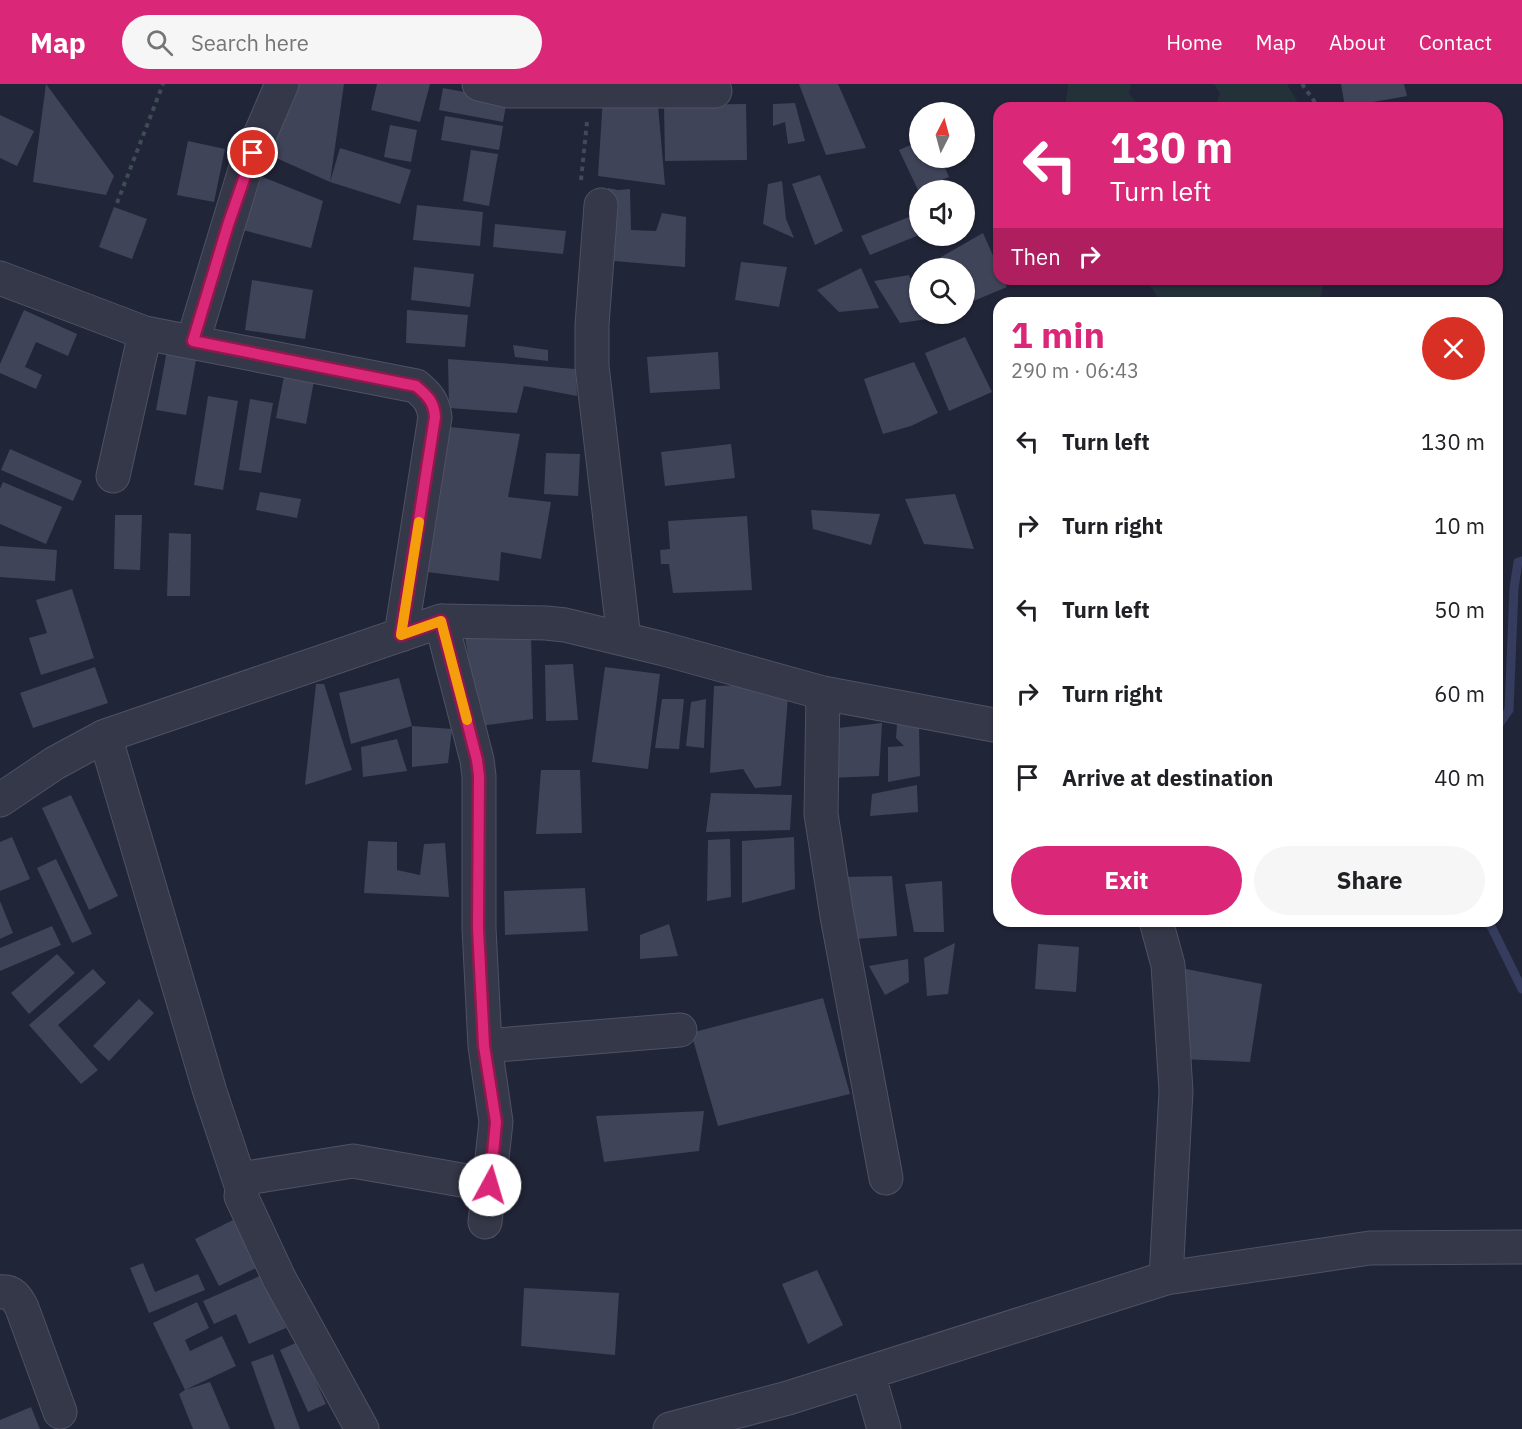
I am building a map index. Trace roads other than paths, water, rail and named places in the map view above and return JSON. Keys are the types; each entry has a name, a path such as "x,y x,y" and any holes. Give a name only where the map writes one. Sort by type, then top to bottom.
{"street":[{"path":"193,341 245,170 282,84"},
{"path":"479,84 508,91 581,98 715,91"},
{"path":"591,195 592,366 624,639"},
{"path":"0,278 145,333 416,386 427,394 434,405 435,417 401,635"},
{"path":"113,476 145,333"},
{"path":"441,621 477,760 479,776 478,928 484,1046 496,1122 485,1222"},
{"path":"0,800 55,763 105,736 441,621 546,623 624,639 822,693 993,725"},
{"path":"822,693 821,814 837,915 886,1178"},
{"path":"105,736 210,1092 242,1188 241,1196 279,1278 362,1429"},
{"path":"1158,927 1168,965 1176,1091 1166,1278"},
{"path":"484,1046 680,1030"},
{"path":"242,1188 253,1177 353,1161 490,1185"},
{"path":"670,1429 788,1398 1166,1278 1370,1248 1522,1247"},
{"path":"0,1292 6,1291 15,1296 22,1308 60,1412"},
{"path":"868,1373 884,1429"}],"waterway":[{"path":"1503,718 1509,710 1514,588 1518,562 1522,561"},
{"path":"1491,927 1522,989"}]}
